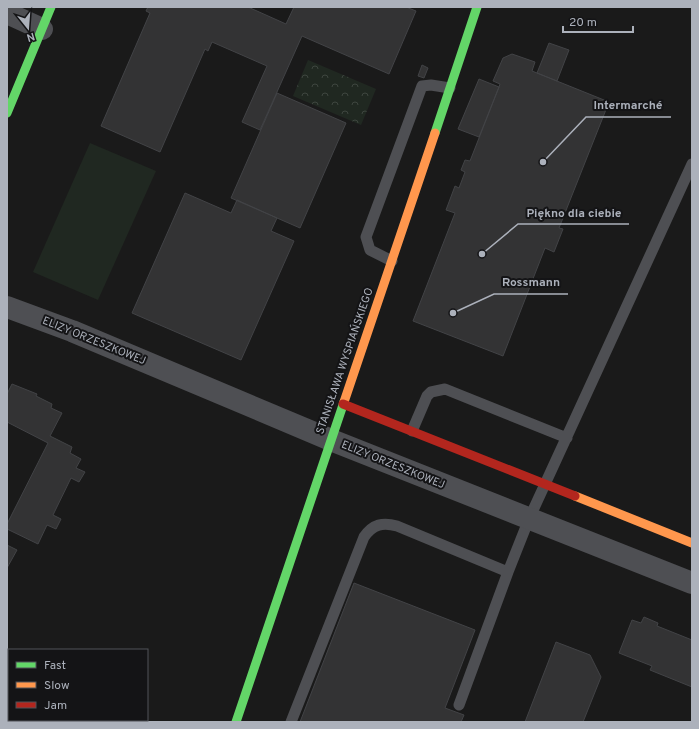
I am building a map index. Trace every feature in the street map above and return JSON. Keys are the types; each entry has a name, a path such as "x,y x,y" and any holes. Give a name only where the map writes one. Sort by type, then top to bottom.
{"street":[{"path":"7,113 51,7"},
{"name":"STANISŁAWA WYSPIAŃSKIEGO","path":"236,722 477,7"},
{"path":"7,13 42,29"},
{"name":"ELIZY ORZESZKOWEJ","path":"7,307 72,331 331,440 692,583"},
{"path":"343,404 692,543"}],"lane":[{"path":"392,261 370,250 366,237 422,86 431,85 450,88"},
{"path":"459,706 529,519 692,164"},
{"path":"412,431 427,396 431,392 445,389 567,438"},
{"path":"291,722 364,537 373,527 387,523 397,526 508,572"}],"green space":[{"path":"308,60 376,89 361,125 293,96"},
{"path":"90,143 156,171 98,300 33,272"}],"building":[{"path":"148,7 248,7 286,24 294,7 406,7 416,11 389,74 302,36 260,130 242,122 267,66 212,42 208,51 205,49 160,152 101,126 150,13 146,11"},
{"path":"549,43 569,50 557,81 537,73"},
{"path":"512,54 535,62 532,71 609,102 559,228 563,229 554,252 545,248 503,356 413,321 455,213 446,210 455,186 459,188 465,172 461,170 465,160 470,161 500,84 493,81 503,58"},
{"path":"422,65 428,68 424,78 418,76"},
{"path":"479,79 499,87 479,137 458,129"},
{"path":"277,93 346,123 300,228 231,198"},
{"path":"185,193 231,213 237,200 277,218 271,231 294,241 241,360 132,313"},
{"path":"12,384 37,394 36,396 52,404 51,408 62,413 50,436 72,447 70,453 81,459 76,468 85,472 79,482 71,478 53,515 61,519 56,529 47,525 38,544 7,529 7,524 48,443 7,422 7,394"},
{"path":"7,545 17,550 7,568"},
{"path":"354,583 475,630 445,708 464,715 461,722 300,722"},
{"path":"644,617 658,623 657,626 692,640 692,687 650,670 652,666 619,653 632,620 641,623"},
{"path":"556,642 590,655 601,677 583,722 525,722"}],"traffic: fast":[{"path":"7,113 51,7"},
{"path":"435,133 477,7"},
{"path":"236,722 344,402"}],"traffic: slow":[{"path":"344,402 435,133"},
{"path":"575,496 692,543"}],"traffic: jam":[{"path":"343,404 575,496"}],"place":[{"name":"Intermarché","path":"543,162"},
{"name":"Piękno dla ciebie","path":"482,254"},
{"name":"Rossmann","path":"453,313"}]}
